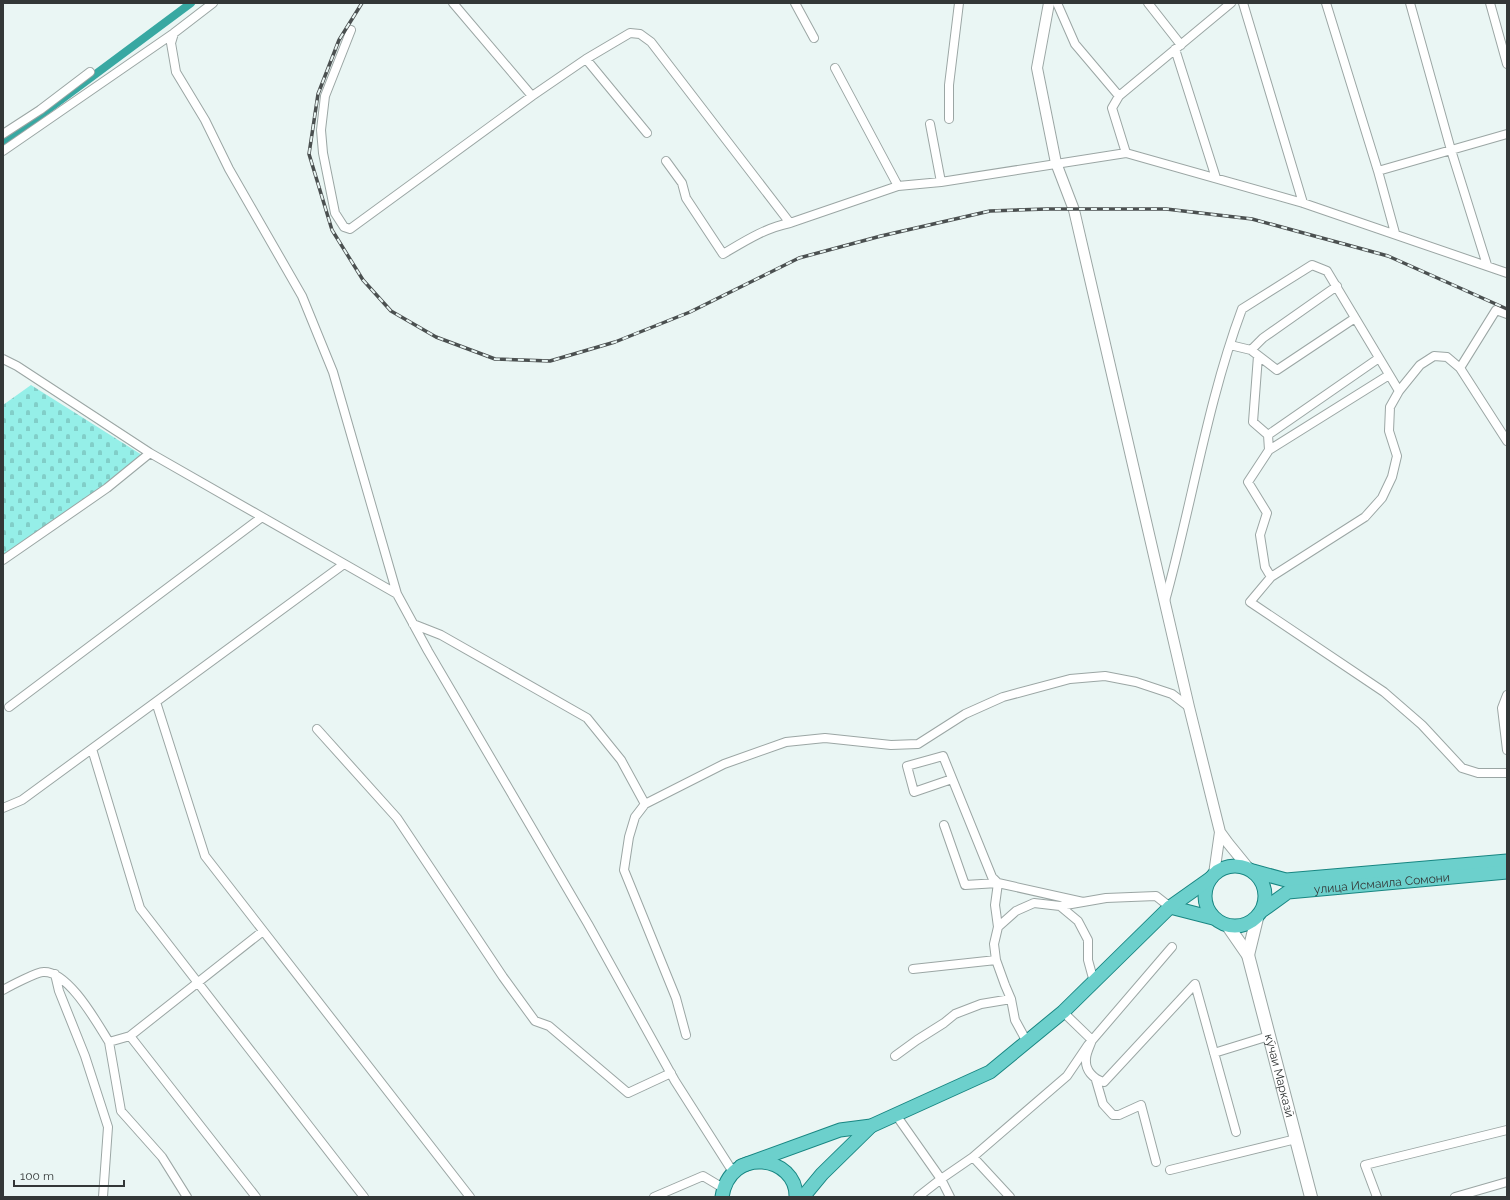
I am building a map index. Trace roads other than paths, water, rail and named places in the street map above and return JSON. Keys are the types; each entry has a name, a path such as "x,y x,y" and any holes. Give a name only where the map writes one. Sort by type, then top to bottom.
{"main road":[{"path":"737,1169 840,1130 871,1126 990,1072 1063,1012 1170,907 1222,868 1241,866 1286,880 1507,860"},
{"path":"1248,955 1265,902 1266,893 1259,877 1252,870"},
{"name":"улица Исмаила Сомони","path":"1260,914 1288,892 1507,872"},
{"path":"1212,876 1206,886 1204,894 1205,903 1213,918 1228,926 1238,927 1248,924 1260,914"},
{"path":"1170,907 1213,918"},
{"path":"1228,926 1248,955"},
{"name":"кӯчаи Марказӣ","path":"1248,955 1311,1197"},
{"path":"803,1197 822,1174 871,1126"},
{"path":"723,1192 727,1180 737,1169 752,1162 764,1162 775,1165 785,1172 792,1182 796,1197"}],"street":[{"path":"3,151 174,33 213,3"},
{"path":"453,3 532,96"},
{"path":"796,3 814,38"},
{"path":"949,118 949,85 959,3"},
{"path":"1049,3 1037,68 1056,163 1074,210 1220,832 1252,870"},
{"path":"1057,3 1075,44 1119,96"},
{"path":"1148,3 1178,47 1216,178"},
{"path":"1126,152 1112,108 1119,96 1232,3"},
{"path":"1243,3 1303,203"},
{"path":"1326,3 1378,171 1394,233"},
{"path":"1410,3 1451,150 1486,265"},
{"path":"1490,3 1507,64"},
{"path":"351,30 325,96 320,130 322,154 335,213 344,227 350,229 532,96 586,59 630,34 640,34 652,42 790,223"},
{"path":"174,33 172,43 176,72 206,120 229,169 302,296 333,372 397,594 588,924 671,1073 737,1169"},
{"path":"586,59 647,133"},
{"path":"835,68 898,186"},
{"path":"3,134 40,110 90,72"},
{"path":"930,124 941,182"},
{"path":"1378,171 1507,134"},
{"path":"666,161 682,183 686,198 723,254 759,233 776,226 790,223 898,186 941,182 1126,152 1303,203 1507,272"},
{"path":"1165,601 1179,549 1213,399 1242,309 1312,265 1327,271 1399,390"},
{"path":"1251,350 1264,338 1336,286"},
{"path":"1460,368 1496,310 1507,314"},
{"path":"1230,345 1251,350 1277,370 1355,318"},
{"path":"1258,356 1253,422 1268,434 1269,450"},
{"path":"1507,441 1460,368 1447,357 1434,356 1420,365 1399,390 1390,407 1389,431 1397,456 1392,477 1382,498 1365,517 1271,577 1250,602 1384,692 1422,725 1462,768 1478,773 1507,773"},
{"path":"1268,434 1379,358"},
{"path":"3,359 17,366 150,453 397,594"},
{"path":"1271,577 1265,567 1260,535 1267,513 1248,482 1269,450 1389,375"},
{"path":"3,560 107,488 150,453"},
{"path":"9,708 262,517"},
{"path":"3,808 22,800 344,564"},
{"path":"413,624 441,635 587,718 621,760 645,804"},
{"path":"686,1034 676,998 624,870 629,837 635,817 645,804 724,764 786,742 825,738 891,745 918,744 965,714 1003,697 1070,679 1104,676 1136,682 1172,694 1190,707"},
{"path":"1507,695 1502,708 1506,730 1507,750"},
{"path":"156,702 205,856 470,1197"},
{"path":"318,729 398,818 498,970 535,1020 549,1026 628,1093 671,1073"},
{"path":"92,749 140,908 364,1197"},
{"path":"952,779 914,792 907,766 942,756 952,779 992,878 998,883"},
{"path":"944,825 965,885 998,883 1083,902"},
{"path":"1212,876 1220,832"},
{"path":"998,883 995,905 998,927 994,944 996,960 1011,999 1015,1020 1027,1042"},
{"path":"998,927 1016,912 1034,903 1060,906 1106,898 1156,896 1170,907"},
{"path":"1060,906 1078,922 1088,940 1088,960 1094,982"},
{"path":"109,1042 130,1036 198,984 263,931"},
{"path":"918,1197 973,1157 1066,1076 1092,1040 1172,947"},
{"path":"913,969 996,960"},
{"path":"3,990 42,972 55,974 74,989 109,1042 120,1111 162,1157 187,1197"},
{"path":"55,974 59,991 85,1056 108,1127 103,1197"},
{"path":"1096,1080 1104,1082 1195,984 1236,1132"},
{"path":"895,1056 917,1040 944,1024 955,1014 981,1004 1011,999"},
{"path":"1063,1012 1092,1040"},
{"path":"130,1036 256,1197"},
{"path":"1214,1053 1269,1036"},
{"path":"1092,1040 1086,1058 1087,1070 1096,1080 1103,1104 1113,1115 1119,1115 1141,1105 1156,1162"},
{"path":"896,1115 941,1179 950,1197"},
{"path":"1377,1197 1365,1165 1507,1130"},
{"path":"1170,1170 1296,1139"},
{"path":"973,1157 1010,1197"},
{"path":"654,1197 703,1176 723,1192"},
{"path":"1455,1197 1507,1182"}],"waterway":[{"path":"3,143 191,3"}],"railway":[{"path":"362,3 339,40 318,94 309,154 332,230 363,280 391,311 436,337 495,359 550,361 615,342 690,312 799,258 881,236 990,211 1047,209 1166,209 1252,219 1388,256 1507,309"}]}
